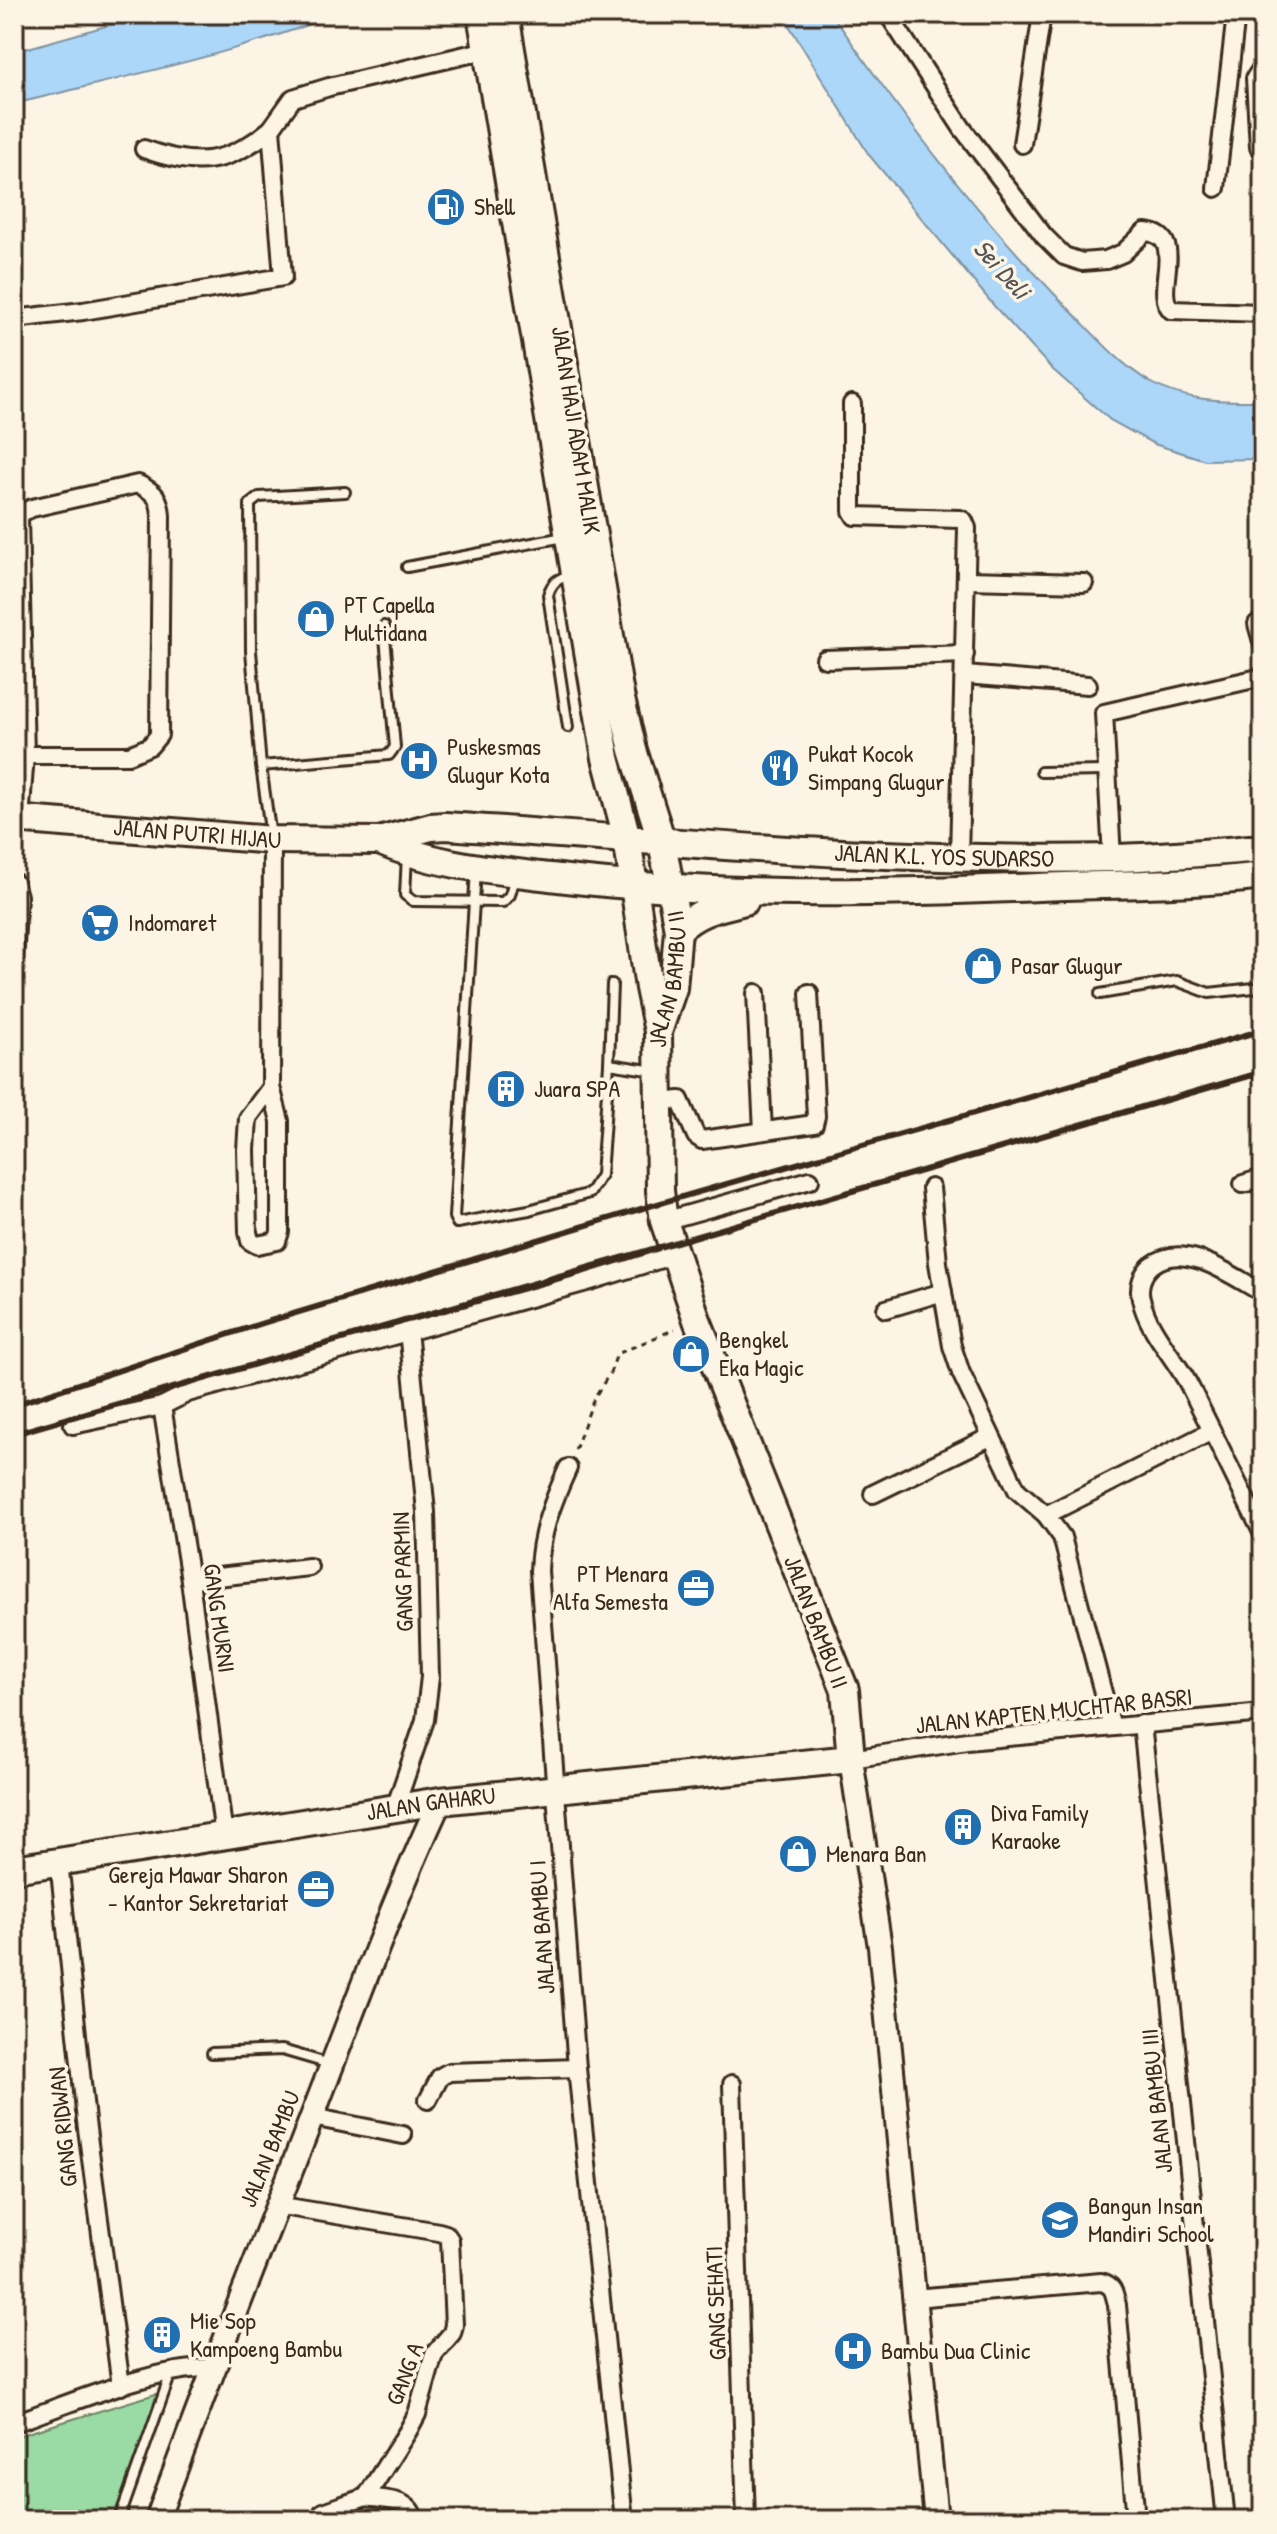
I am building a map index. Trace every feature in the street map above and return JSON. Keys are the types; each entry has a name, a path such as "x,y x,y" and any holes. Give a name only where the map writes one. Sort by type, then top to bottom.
{"main road":[{"name":"JALAN HAJI ADAM MALIK","path":"481,14 606,758 627,838"},
{"name":"JALAN HAJI ADAM MALIK","path":"505,14 620,695 633,750 662,842"},
{"name":"JALAN PUTRI HIJAU","path":"17,819 272,840 379,841 445,826 627,838"},
{"name":"JALAN K.L. YOS SUDARSO","path":"627,838 959,857 1112,858 1263,848"},
{"name":"JALAN BAMBU II","path":"627,838 658,1032 660,1191 664,1221 697,1320 845,1690 851,1759"},
{"name":"JALAN PUTRI HIJAU","path":"379,841 408,854 476,867 636,888"},
{"name":"JALAN BAMBU II","path":"658,1032 673,988 678,930 662,842"},
{"name":"JALAN K.L. YOS SUDARSO","path":"636,888 772,894 949,891 1263,876"},
{"path":"678,930 702,912 772,894"},
{"name":"JALAN GAHARU","path":"14,1866 432,1803 851,1759"}],"street":[{"path":"888,14 962,128 1044,236 1064,256 1082,262 1106,260 1123,253 1145,232 1149,232 1164,241 1167,248 1169,261 1164,293 1165,303 1171,310 1263,313"},
{"path":"1022,144 1042,14"},
{"path":"1216,188 1236,14"},
{"path":"144,149 173,160 207,162 222,159 254,143 271,129 293,98 487,50"},
{"path":"1259,147 1255,78 1263,66"},
{"path":"14,319 83,311 283,277 271,129"},
{"path":"852,404 852,511 855,516 964,521 967,528 959,857"},
{"path":"17,819 21,513 138,484 153,491 160,501 159,735 150,746 129,755 19,754"},
{"path":"967,580 1084,583"},
{"path":"1257,624 1263,645"},
{"path":"825,659 965,654"},
{"path":"965,675 1088,685"},
{"path":"1112,858 1104,713 1263,677"},
{"path":"271,1087 248,1118 248,1232 250,1241 257,1245 277,1241 280,1232 280,1121 271,1087 272,840"},
{"path":"14,882 18,896 14,958"},
{"path":"756,993 763,1131"},
{"path":"660,1102 680,1100 696,1136 702,1140 814,1124 809,993"},
{"path":"1243,1184 1263,1178"},
{"path":"664,1221 810,1180"},
{"path":"931,1188 943,1292 952,1346 961,1373 1017,1490 1046,1515 1062,1537 1112,1727"},
{"path":"73,1425 162,1406 188,1393 674,1255"},
{"path":"1263,1293 1206,1262 1177,1255 1159,1260 1147,1270 1139,1287 1146,1316 1188,1383 1263,1534"},
{"path":"886,1309 943,1292"},
{"name":"GANG PARMIN","path":"395,1808 425,1720 429,1694 426,1512 408,1330"},
{"name":"GANG MURNI","path":"162,1406 190,1580 224,1836"},
{"path":"1046,1515 1210,1432"},
{"path":"873,1494 990,1437"},
{"name":"JALAN BAMBU I","path":"568,1468 553,1502 540,1552 577,2068 624,2520"},
{"path":"190,1580 309,1567"},
{"name":"JALAN KAPTEN MUCHTAR BASRI","path":"851,1759 967,1741 1263,1713"},
{"name":"JALAN BAMBU III","path":"1142,1724 1226,2520"},
{"name":"JALAN BAMBU II","path":"851,1759 880,1947 936,2520"},
{"name":"JALAN BAMBU","path":"157,2520 208,2368 312,2117 432,1803"},
{"name":"GANG RIDWAN","path":"59,1861 86,2121 121,2386"},
{"path":"428,2100 440,2077 449,2072 577,2068"},
{"name":"GANG SEHATI","path":"732,2084 746,2520"},
{"path":"312,2117 403,2135"},
{"name":"GANG A","path":"276,2205 439,2232 446,2234 450,2240 455,2311 452,2333 434,2354 417,2414 366,2497"},
{"path":"914,2298 1101,2282 1110,2285 1117,2305 1136,2520"},
{"path":"14,2423 121,2386 174,2371 208,2368"},
{"path":"320,2520 323,2512 366,2497 405,2504 413,2512 414,2520"}],"lane":[{"path":"272,840 261,766 251,651 250,504 259,497 345,492"},
{"path":"407,567 569,536"},
{"path":"568,727 548,595 551,584 561,577 574,575"},
{"path":"261,766 389,755 393,752 384,626"},
{"path":"1041,772 1107,771"},
{"path":"408,854 405,895 413,901 503,902 510,895 516,873"},
{"path":"476,867 454,1217 457,1223 529,1210 590,1193 601,1175 612,984"},
{"path":"1100,994 1177,981 1209,993 1263,987"},
{"path":"609,1064 660,1072"},
{"path":"212,2053 282,2050 331,2064"},
{"path":"119,2520 174,2371"}],"path":[{"path":"568,1468 594,1398 610,1373 617,1354 697,1320"}],"green space":[{"path":"162,2392 112,2520 14,2520 14,2437"}],"water":[{"path":"148,14 337,14 258,42 14,104 14,52"},
{"name":"Sei Deli","path":"782,14 832,14 886,91 1004,240 1128,367 1163,389 1191,397 1263,401 1263,459 1205,460 1154,444 1110,420 1051,368 995,307 869,155"}],"railway":[{"path":"14,1405 263,1323 657,1204 1263,1030"},
{"path":"14,1434 1263,1072"}],"place":[{"name":"Shell","path":"446,207"},
{"name":"PT Capella Multidana","path":"316,619"},
{"name":"Puskesmas Glugur Kota","path":"419,761"},
{"name":"Pukat Kocok Simpang Glugur","path":"780,768"},
{"name":"Indomaret","path":"100,923"},
{"name":"Pasar Glugur","path":"983,966"},
{"name":"Juara SPA","path":"506,1089"},
{"name":"Bengkel Eka Magic","path":"691,1354"},
{"name":"PT Menara Alfa Semesta","path":"696,1588"},
{"name":"Diva Family Karaoke","path":"963,1827"},
{"name":"Menara Ban","path":"798,1854"},
{"name":"Gereja Mawar Sharon - Kantor Sekretariat","path":"316,1889"},
{"name":"Bangun Insan Mandiri School","path":"1060,2220"},
{"name":"Mie Sop Kampoeng Bambu","path":"162,2335"},
{"name":"Bambu Dua Clinic","path":"853,2351"}]}
